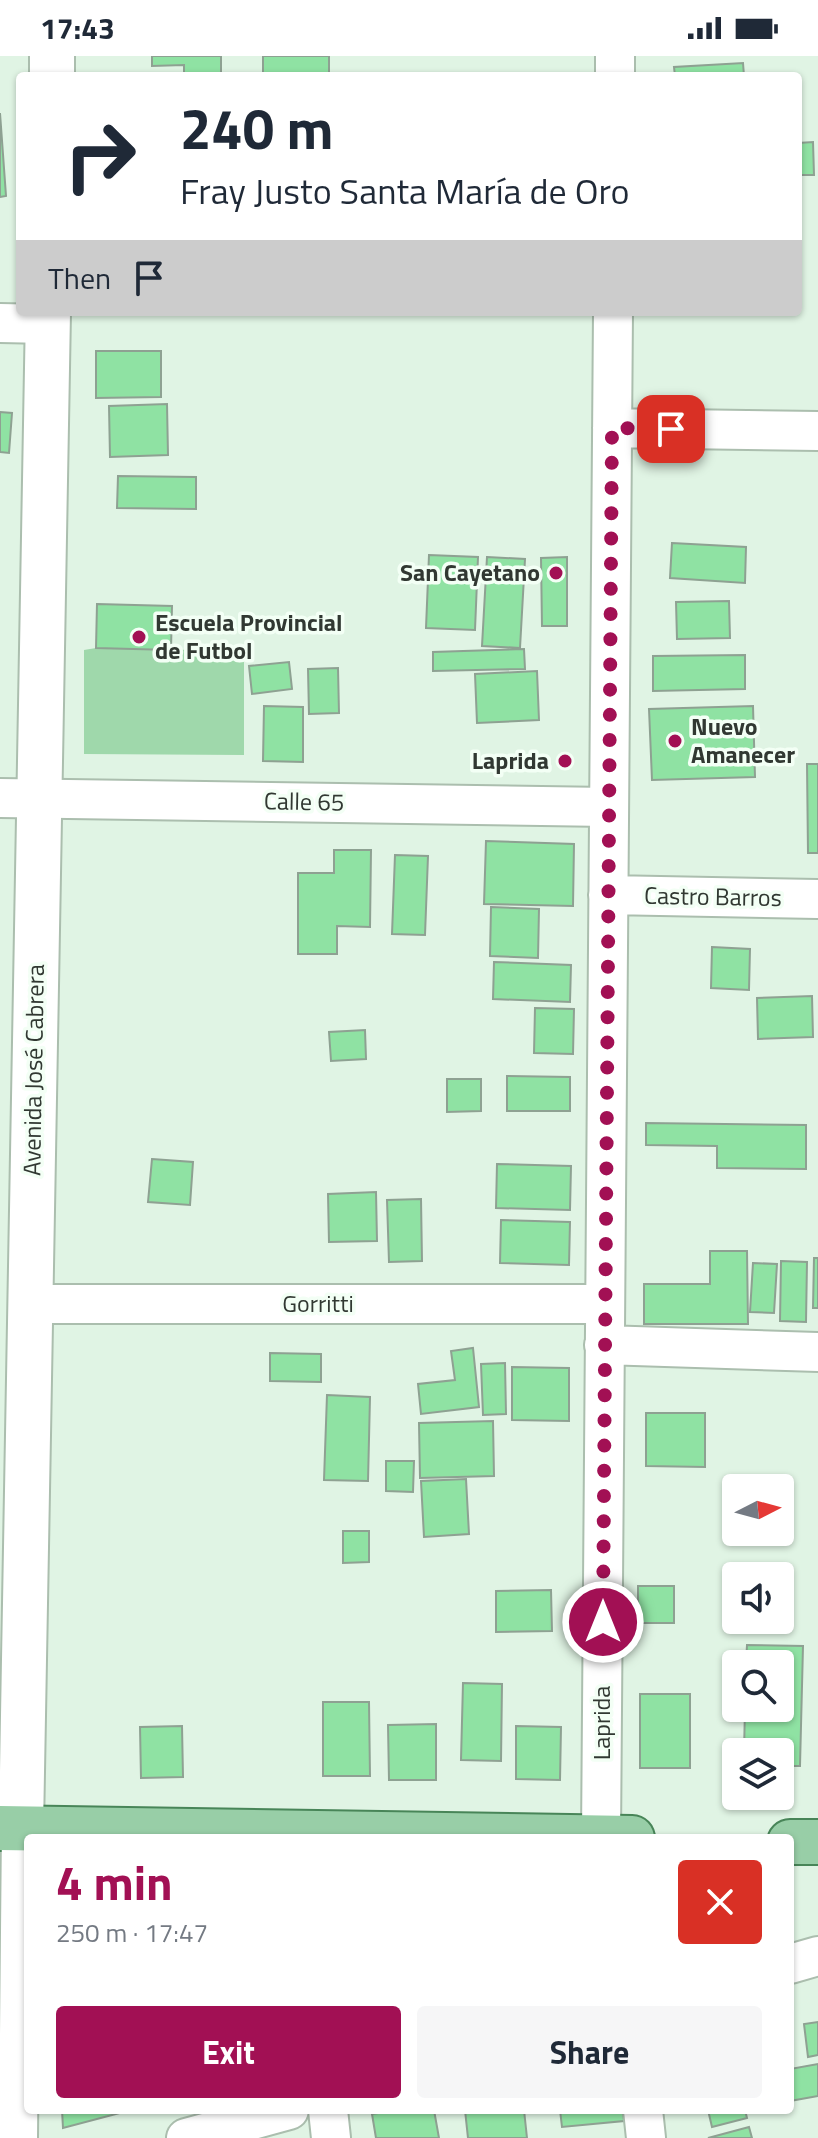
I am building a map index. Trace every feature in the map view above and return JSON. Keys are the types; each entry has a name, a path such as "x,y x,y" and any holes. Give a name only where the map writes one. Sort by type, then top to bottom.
{"main road":[{"name":"Avenida José Cabrera","path":"10,1828 31,1304 20,798 48,318"},
{"path":"10,1828 404,1834"},
{"path":"794,1842 818,1842"}],"street":[{"name":"Laprida","path":"601,1834 613,316"},
{"path":"0,323 48,318"},
{"path":"612,428 818,431"},
{"name":"Calle 65","path":"20,798 608,807"},
{"name":"Castro Barros","path":"608,895 818,899"},
{"name":"Gorritti","path":"31,1304 605,1304"},
{"path":"604,1345 818,1352"},
{"path":"10,1828 18,2138"},
{"path":"794,1963 818,1956"},
{"path":"186,2138 274,2114"},
{"path":"328,2114 331,2138"},
{"path":"643,2114 646,2138"}],"green space":[{"path":"84,650 244,651 244,755 84,754"}],"building":[{"path":"152,56 221,56 221,72 184,72 184,65 152,66"},
{"path":"263,56 329,56 329,72 263,72"},
{"path":"743,63 744,72 675,72 674,67"},
{"path":"0,113 6,196 0,197"},
{"path":"813,142 814,175 802,175 802,143"},
{"path":"96,351 161,351 161,397 96,398"},
{"path":"167,404 168,455 110,457 109,406"},
{"path":"0,412 12,413 9,453 0,452"},
{"path":"118,476 196,477 196,509 117,508"},
{"path":"672,543 746,547 745,583 670,578"},
{"path":"429,555 478,557 475,630 426,628"},
{"path":"487,557 525,559 520,648 482,646"},
{"path":"567,557 567,626 542,626 541,558"},
{"path":"729,601 730,638 677,639 676,602"},
{"path":"97,604 172,606 171,650 96,648"},
{"path":"524,649 525,669 433,671 433,652"},
{"path":"745,655 745,689 653,691 653,656"},
{"path":"289,662 292,689 252,694 249,666"},
{"path":"338,668 339,713 309,714 308,669"},
{"path":"537,671 539,720 477,723 475,674"},
{"path":"264,706 303,707 303,762 263,761"},
{"path":"753,706 755,777 652,780 649,709"},
{"path":"807,764 818,764 818,853 808,853"},
{"path":"486,841 574,844 573,906 484,904"},
{"path":"334,850 371,850 370,927 337,926 337,954 298,954 298,873 334,873"},
{"path":"395,855 428,856 425,935 392,934"},
{"path":"491,907 539,909 538,958 490,956"},
{"path":"712,947 750,949 749,990 711,988"},
{"path":"494,962 571,965 570,1002 493,999"},
{"path":"812,996 813,1037 758,1039 757,998"},
{"path":"535,1008 574,1009 573,1054 534,1053"},
{"path":"365,1030 366,1059 331,1061 329,1032"},
{"path":"507,1076 570,1077 570,1111 507,1111"},
{"path":"447,1079 481,1079 481,1111 447,1112"},
{"path":"646,1123 806,1125 806,1169 717,1168 717,1146 646,1145"},
{"path":"152,1159 193,1162 190,1205 148,1202"},
{"path":"497,1164 571,1166 570,1210 496,1208"},
{"path":"376,1192 377,1241 329,1242 328,1194"},
{"path":"421,1199 422,1261 389,1262 387,1200"},
{"path":"501,1220 570,1222 569,1265 500,1263"},
{"path":"710,1251 747,1251 748,1324 644,1324 644,1284 710,1284"},
{"path":"814,1258 818,1258 818,1308 813,1308"},
{"path":"781,1261 807,1262 806,1322 780,1321"},
{"path":"753,1263 777,1264 774,1313 750,1312"},
{"path":"473,1348 479,1407 421,1414 418,1384 455,1380 451,1351"},
{"path":"270,1353 321,1354 321,1382 270,1381"},
{"path":"505,1363 506,1414 483,1415 481,1364"},
{"path":"512,1367 569,1368 569,1421 512,1420"},
{"path":"327,1395 370,1397 368,1481 324,1480"},
{"path":"646,1413 705,1413 705,1467 646,1466"},
{"path":"493,1421 494,1476 420,1478 419,1423"},
{"path":"386,1461 414,1461 413,1492 386,1491"},
{"path":"466,1479 469,1534 424,1537 421,1481"},
{"path":"343,1531 369,1531 369,1562 343,1563"},
{"path":"638,1586 674,1586 674,1623 638,1623"},
{"path":"551,1590 552,1631 496,1632 496,1591"},
{"path":"747,1645 803,1646 800,1766 794,1766 794,1738 744,1738 745,1722 794,1722 794,1650 747,1650"},
{"path":"463,1683 502,1684 501,1761 461,1760"},
{"path":"640,1694 690,1694 690,1768 640,1768"},
{"path":"323,1702 369,1702 370,1776 323,1776"},
{"path":"436,1724 436,1780 389,1780 388,1725"},
{"path":"182,1726 183,1777 141,1778 140,1727"},
{"path":"516,1726 561,1727 560,1780 516,1779"},
{"path":"818,2022 818,2055 808,2057 804,2024"},
{"path":"818,2064 818,2096 794,2100 794,2068"},
{"path":"62,2114 116,2114 63,2128"},
{"path":"372,2114 435,2114 439,2138 376,2138"},
{"path":"465,2114 524,2114 527,2138 468,2138"},
{"path":"560,2114 623,2114 624,2121 562,2127"},
{"path":"709,2114 746,2114 747,2118 712,2127"},
{"path":"749,2127 752,2138 708,2138"}],"place":[{"name":"San Cayetano","path":"556,573"},
{"name":"Escuela Provincial de Futbol","path":"139,637"},
{"name":"Nuevo Amanecer","path":"675,741"},
{"name":"Laprida","path":"565,761"}],"route":[{"path":"603,1622 612,428 671,429"}]}
